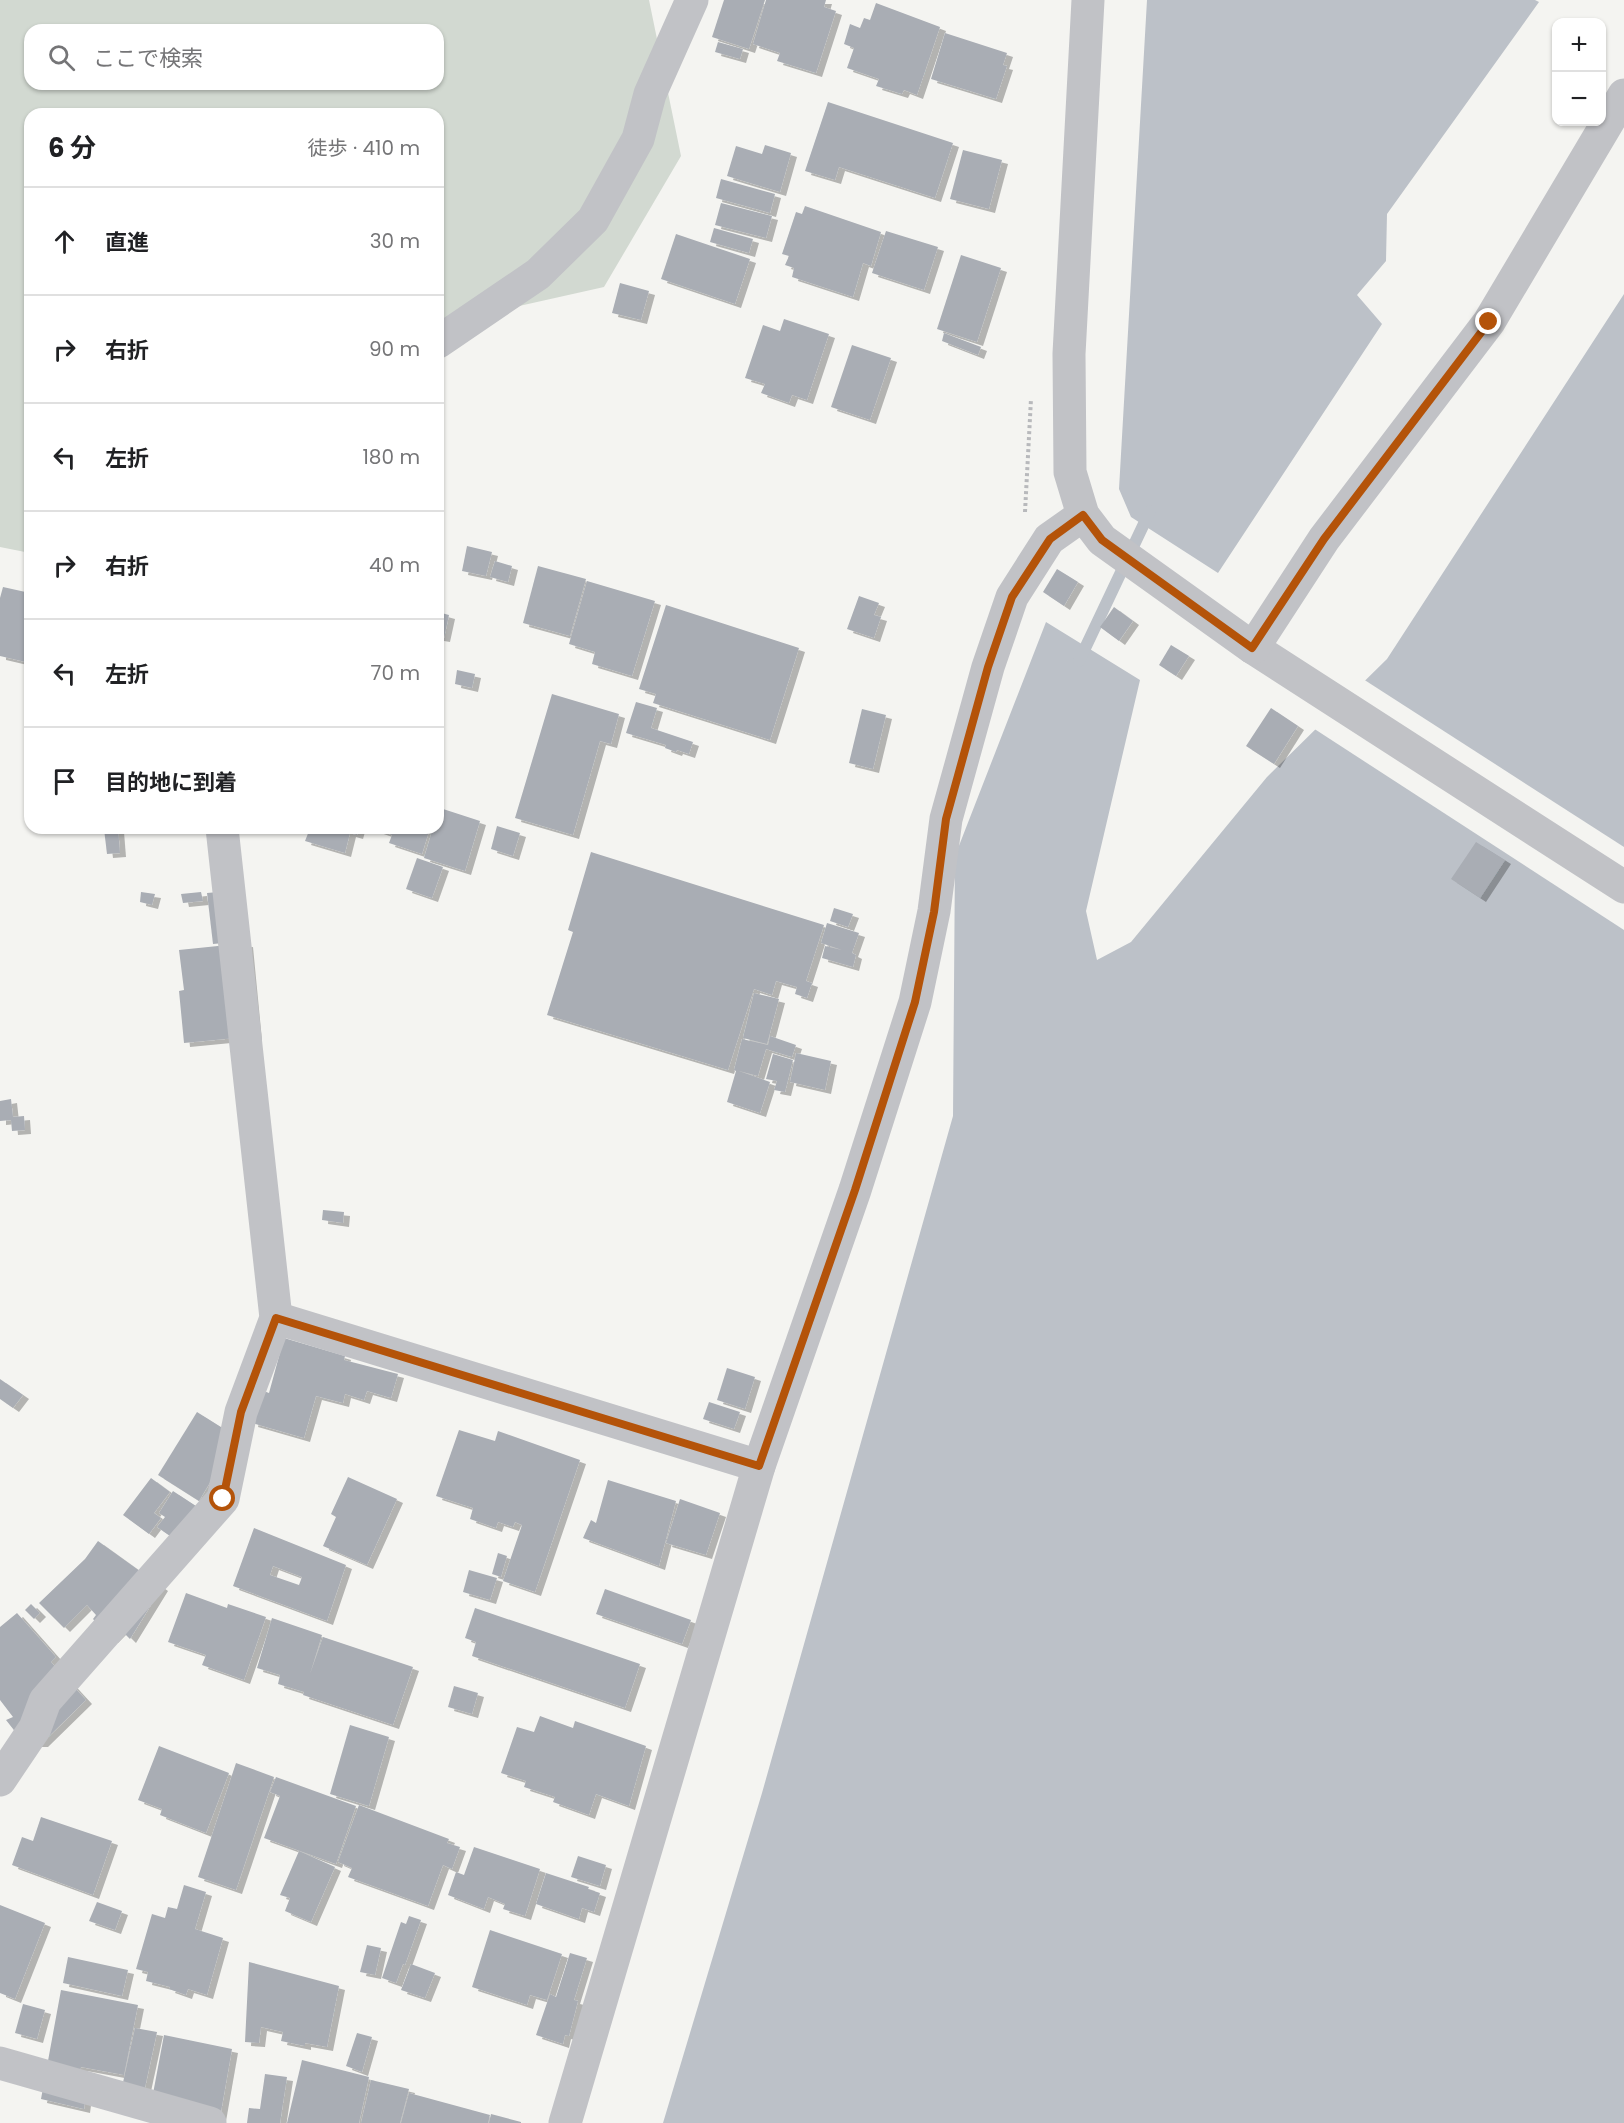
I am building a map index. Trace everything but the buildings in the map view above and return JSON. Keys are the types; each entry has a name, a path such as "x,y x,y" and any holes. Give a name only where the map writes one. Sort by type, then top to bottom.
{"street":[{"path":"444,338 538,274 593,220 638,139 650,94 692,0"},
{"path":"1088,0 1069,354 1070,472 1093,528 1252,648 1624,887"},
{"path":"1252,648 1324,539 1489,322 1624,95"},
{"path":"565,2123 759,1466 855,1190 915,1002 934,912 946,819 995,647 1012,597 1050,539 1093,528"},
{"path":"0,1780 35,1728 45,1701 223,1499 241,1412 276,1318 223,834"},
{"path":"276,1318 759,1466"},
{"path":"0,2063 210,2123"}],"shaded area":[{"path":"0,0 649,0 681,156 604,287 444,323 444,108 24,108 24,552 0,547"},
{"path":"1147,0 1535,0 1539,2 1387,214 1386,261 1357,295 1382,324 1218,573 1131,517 1119,489"},
{"path":"1624,294 1624,2123 663,2123 762,1793 953,1116 955,856 1046,622 1140,680 1086,911 1097,960 1131,942 1267,777 1387,659"}],"pier":[{"path":"1363,679 1624,847 1624,930 1313,728"}],"waterway":[{"path":"1079,661 1150,511"}],"route":[{"path":"223,1499 241,1412 276,1318 759,1466 855,1190 915,1002 934,912 946,819 988,667 1012,597 1050,539 1083,515 1102,540 1252,648 1324,539 1489,322"}]}
